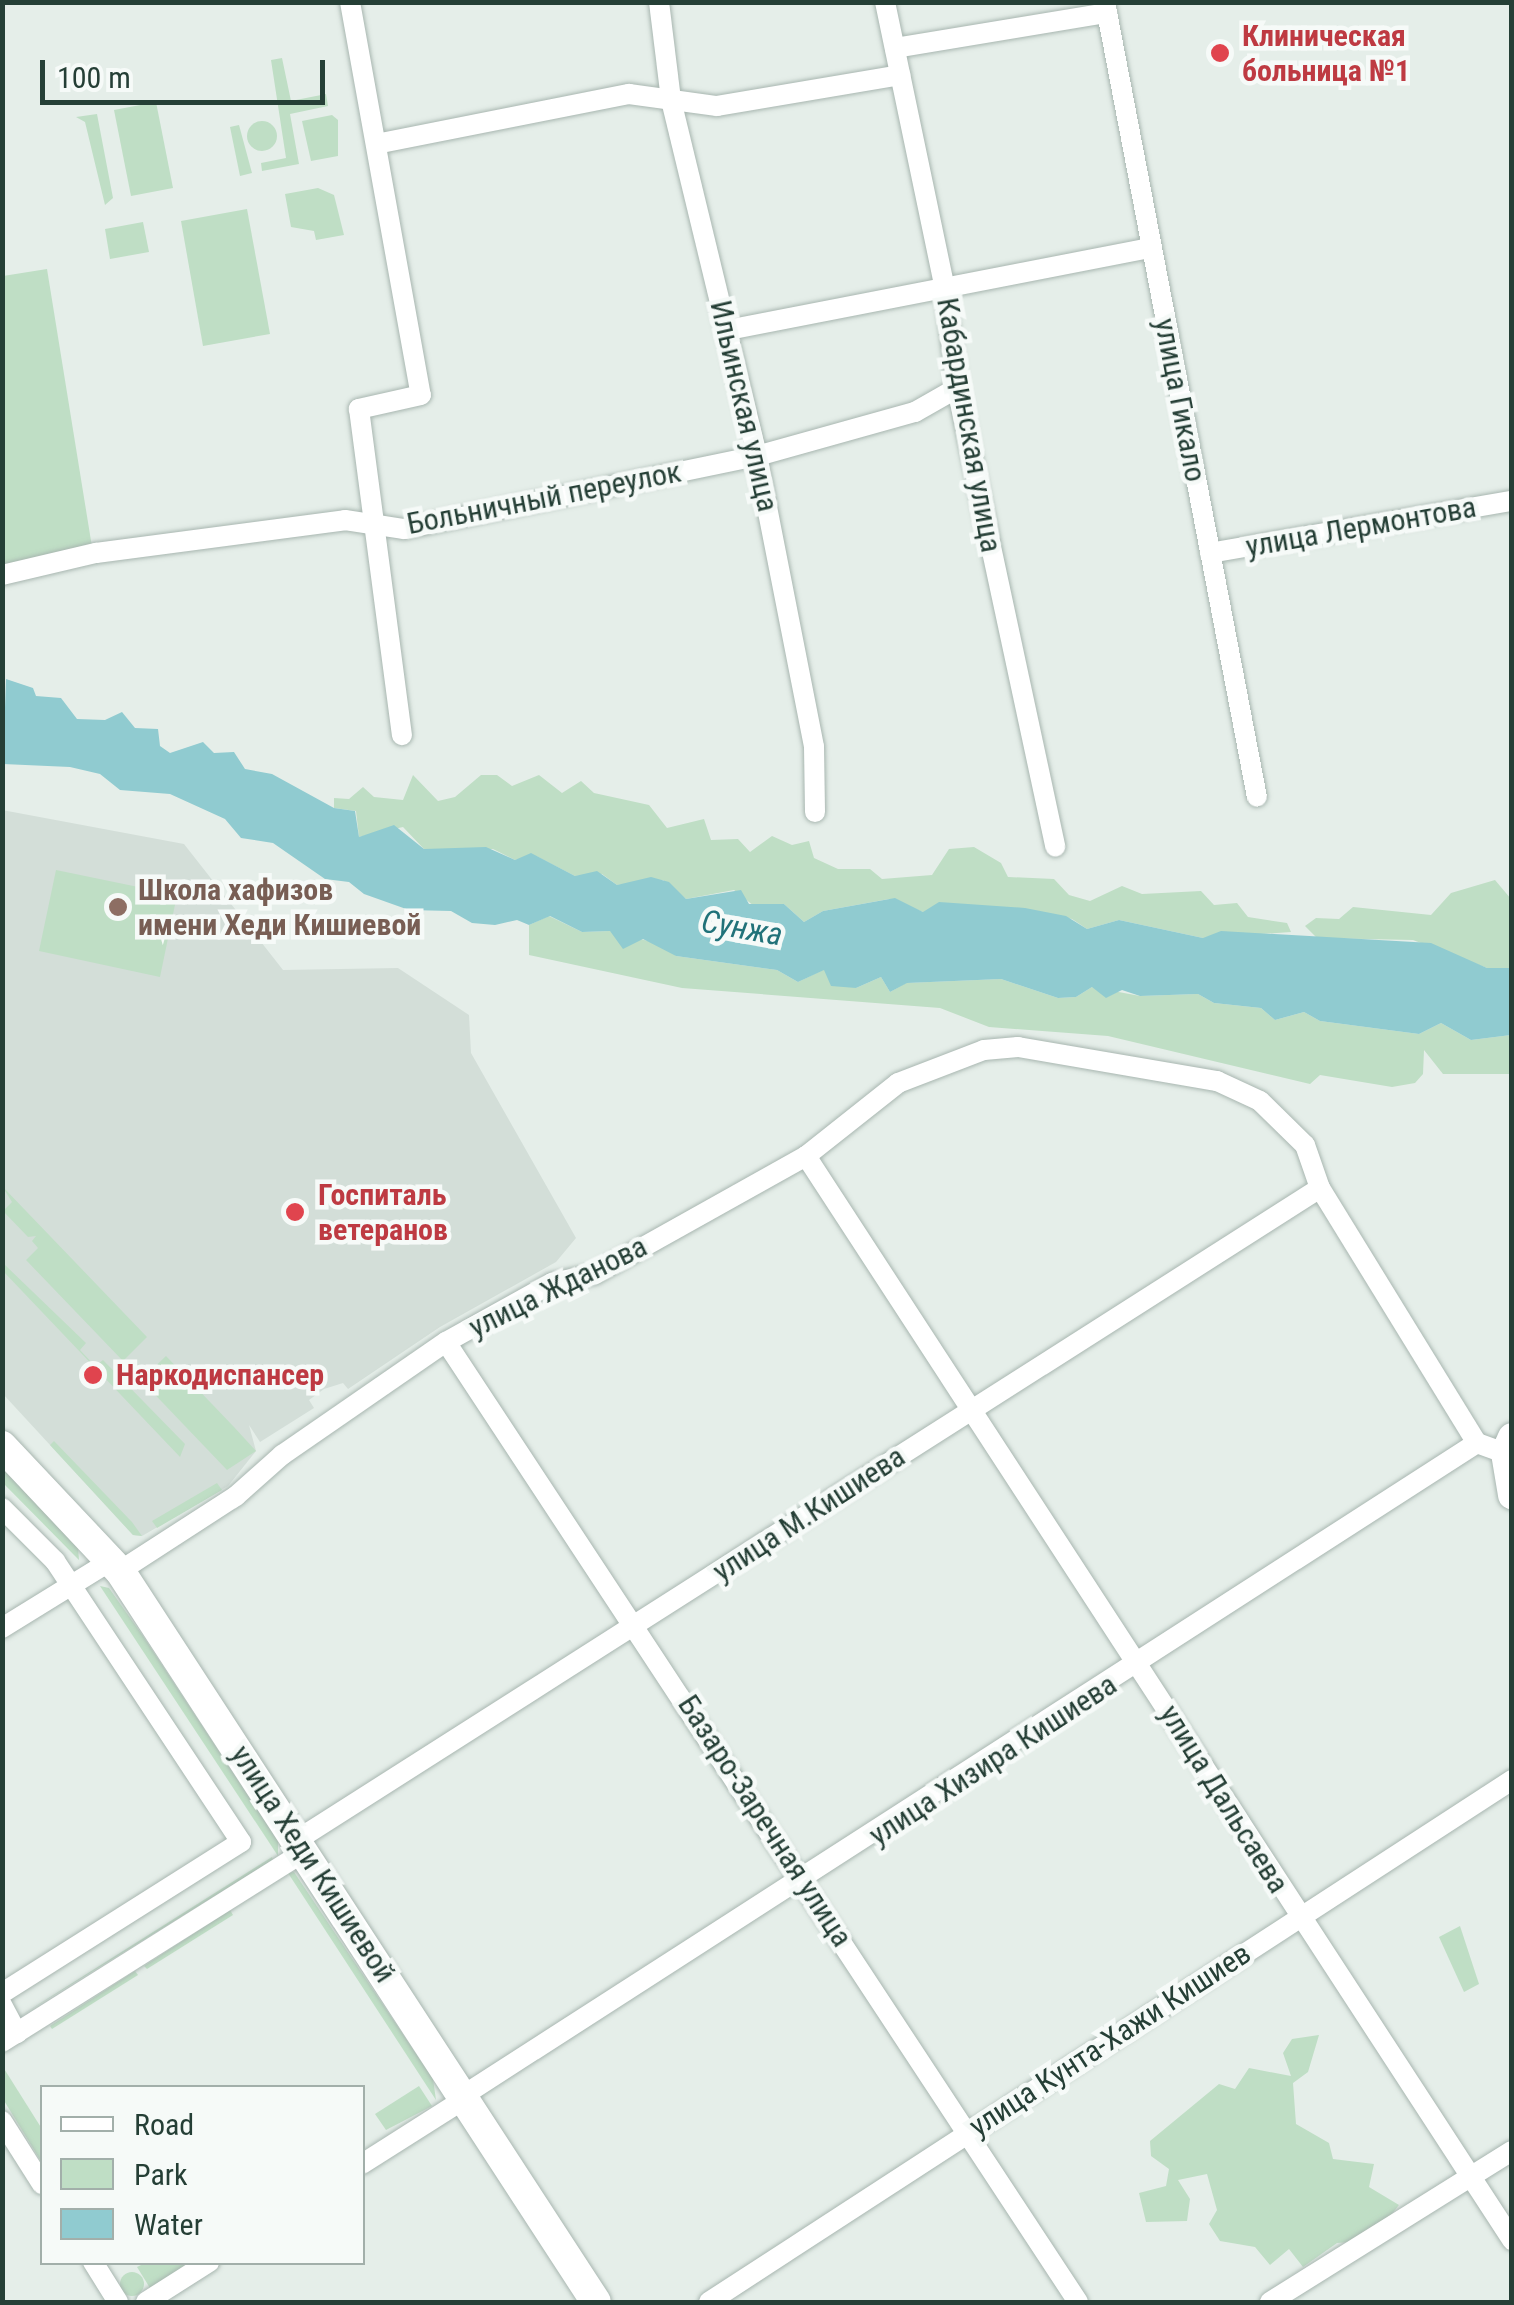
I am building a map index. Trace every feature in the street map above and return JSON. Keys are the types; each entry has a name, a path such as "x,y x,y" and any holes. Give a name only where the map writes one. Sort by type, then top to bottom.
{"main road":[{"name":"улица Хеди Кишиевой","path":"2,1446 116,1566 596,2302"}],"street":[{"path":"350,2 421,394 358,408 378,526 402,735"},
{"name":"Ильинская улица","path":"659,2 671,100 757,456 814,747 814,812"},
{"name":"Кабардинская улица","path":"885,2 944,284 957,388 1055,847"},
{"path":"894,48 1106,8"},
{"name":"улица Гикало","path":"1106,8 1257,796"},
{"path":"376,144 630,94 717,106 900,75"},
{"path":"728,330 944,284 1150,248"},
{"name":"Больничный переулок","path":"2,575 96,553 345,520 404,529 757,456 916,412 957,388"},
{"name":"улица Лермонтова","path":"1210,553 1512,500"},
{"name":"улица Жданова","path":"2,1628 71,1585 116,1566 236,1496 282,1455 446,1342 552,1283 595,1274 806,1156 898,1083 958,1056 1018,1048 1231,1088 1293,1128 1320,1188 1477,1443"},
{"name":"улица Дальсаева","path":"806,1156 1512,2240"},
{"name":"улица М.Кишиева","path":"10,2037 636,1624 1320,1188"},
{"name":"Базаро-Заречная улица","path":"446,1342 970,2131 1078,2302"},
{"path":"1477,1443 1508,1445 1512,1495"},
{"name":"улица Хизира Кишиева","path":"365,2162 1140,1666 1477,1443"},
{"path":"2,1508 71,1585 240,1842 2,1993"},
{"name":"улица Кунта-Хажи Кишиев","path":"709,2302 1512,1780"},
{"path":"2,2005 10,2037"},
{"path":"2,2121 40,2181"},
{"path":"1270,2302 1512,2150"},
{"path":"95,2265 118,2302"},
{"path":"146,2302 204,2265"}],"shaded area":[{"name":"Госпиталь ветеранов","path":"2,810 184,844 283,970 398,968 469,1015 471,1053 576,1238 556,1262 440,1327 348,1389 343,1383 324,1389 309,1400 314,1408 260,1442 249,1425 256,1451 228,1486 142,1536 133,1535 3,1394"}],"green space":[{"path":"282,58 291,101 326,94 328,106 290,114 299,164 262,171 261,163 286,158 271,60"},
{"path":"156,102 173,188 131,196 114,110"},
{"path":"97,114 113,198 105,205 85,122 76,117"},
{"path":"332,115 338,120 338,156 311,161 302,121"},
{"path":"262,121 273,125 277,136 273,147 262,151 251,147 247,136 251,125"},
{"path":"239,125 252,173 240,176 230,127"},
{"path":"318,188 334,195 344,235 316,240 314,231 291,227 285,194"},
{"path":"247,209 270,334 203,346 181,221"},
{"path":"143,222 149,252 110,259 105,229"},
{"path":"47,269 92,547 3,567 3,276"},
{"path":"413,775 438,801 455,797 481,775 497,775 512,786 539,775 562,793 581,781 594,793 649,805 667,828 704,819 711,840 738,839 750,852 772,836 792,845 809,841 814,858 838,869 870,869 882,879 932,875 949,849 974,847 1001,863 1008,877 1054,879 1069,895 1090,901 1122,886 1142,894 1201,891 1214,905 1237,903 1248,917 1287,923 1291,932 1203,938 1119,920 1087,929 1072,919 1019,908 923,912 889,899 823,911 804,922 784,904 754,906 734,890 686,899 663,880 617,885 602,874 575,876 536,856 515,860 493,849 424,849 403,827 359,837 356,811 334,808 334,798 349,799 363,787 374,797 403,800"},
{"path":"56,870 177,895 160,977 39,951"},
{"path":"1495,880 1511,899 1511,968 1487,968 1413,940 1317,938 1305,926 1316,918 1339,919 1353,907 1431,915 1451,893"},
{"path":"549,916 582,932 610,931 667,946 676,956 777,970 798,982 825,969 856,988 881,977 890,992 906,983 1001,979 1058,998 1076,997 1092,987 1140,996 1198,994 1214,1003 1261,1008 1275,1020 1304,1012 1320,1021 1419,1034 1441,1023 1471,1040 1511,1035 1511,1074 1443,1074 1424,1050 1423,1074 1415,1083 1392,1087 1320,1075 1310,1084 1108,1036 989,1027 940,1008 682,988 529,955 529,925"},
{"path":"2,1186 147,1337 123,1361 26,1260 38,1248 32,1241 36,1236 28,1237 3,1211 12,1202"},
{"path":"5,1265 86,1343 80,1350 95,1366 103,1360 185,1444 180,1457 3,1271"},
{"path":"166,1356 256,1451 227,1470 141,1380"},
{"path":"54,1441 142,1536 133,1535 50,1445"},
{"path":"2,1468 78,1548 79,1560 3,1483"},
{"path":"217,1483 222,1490 157,1528 152,1521"},
{"path":"100,1586 109,1588 143,1636 278,1841 278,1856"},
{"path":"272,1857 273,1860 17,2018"},
{"path":"294,1872 433,2079 436,2100 288,1873"},
{"path":"230,1910 233,1915 147,1969 144,1966"},
{"path":"1460,1926 1479,1984 1464,1992 1439,1937"},
{"path":"135,1971 138,1975 52,2029 50,2026"},
{"path":"1319,2035 1308,2072 1293,2083 1296,2124 1329,2143 1333,2159 1374,2164 1369,2187 1399,2205 1387,2220 1361,2241 1337,2243 1303,2267 1289,2249 1270,2265 1255,2247 1220,2241 1209,2224 1217,2210 1207,2174 1178,2180 1190,2199 1187,2221 1146,2222 1139,2193 1166,2186 1169,2169 1151,2156 1150,2141 1219,2084 1235,2089 1249,2068 1291,2076 1283,2053 1292,2039"},
{"path":"3,2067 40,2126 40,2160 3,2099"},
{"path":"419,2086 432,2106 386,2130 375,2114"},
{"path":"141,2265 187,2265 150,2288 137,2267"},
{"path":"132,2272 144,2284 132,2296 120,2284"}],"water":[{"name":"Сунжа","path":"6,679 33,688 36,696 61,698 77,719 105,720 122,712 135,728 158,729 160,746 170,753 203,742 214,753 234,752 245,769 272,774 334,808 355,811 359,837 394,825 424,849 486,847 515,860 531,853 575,876 597,871 617,885 651,877 669,882 686,899 741,890 749,904 784,904 804,922 823,911 895,898 923,912 939,902 1025,908 1066,916 1087,929 1119,920 1203,938 1221,931 1431,943 1487,968 1511,968 1511,1035 1471,1040 1441,1023 1419,1034 1320,1021 1304,1012 1275,1020 1261,1008 1214,1003 1198,994 1140,996 1122,990 1106,998 1092,987 1076,997 1058,998 1001,979 907,983 890,992 881,977 856,988 831,986 824,970 798,982 777,970 676,956 643,939 623,949 610,931 582,932 550,916 529,925 517,920 495,925 472,923 451,911 409,910 364,894 349,882 325,879 273,843 241,838 225,819 170,794 120,790 100,774 70,767 3,764"}],"place":[{"name":"Клиническая больница №1","path":"1220,53"},
{"name":"Школа хафизов имени Хеди Кишиевой","path":"118,907"},
{"name":"Госпиталь ветеранов","path":"295,1212"},
{"name":"Наркодиспансер","path":"93,1375"}]}
